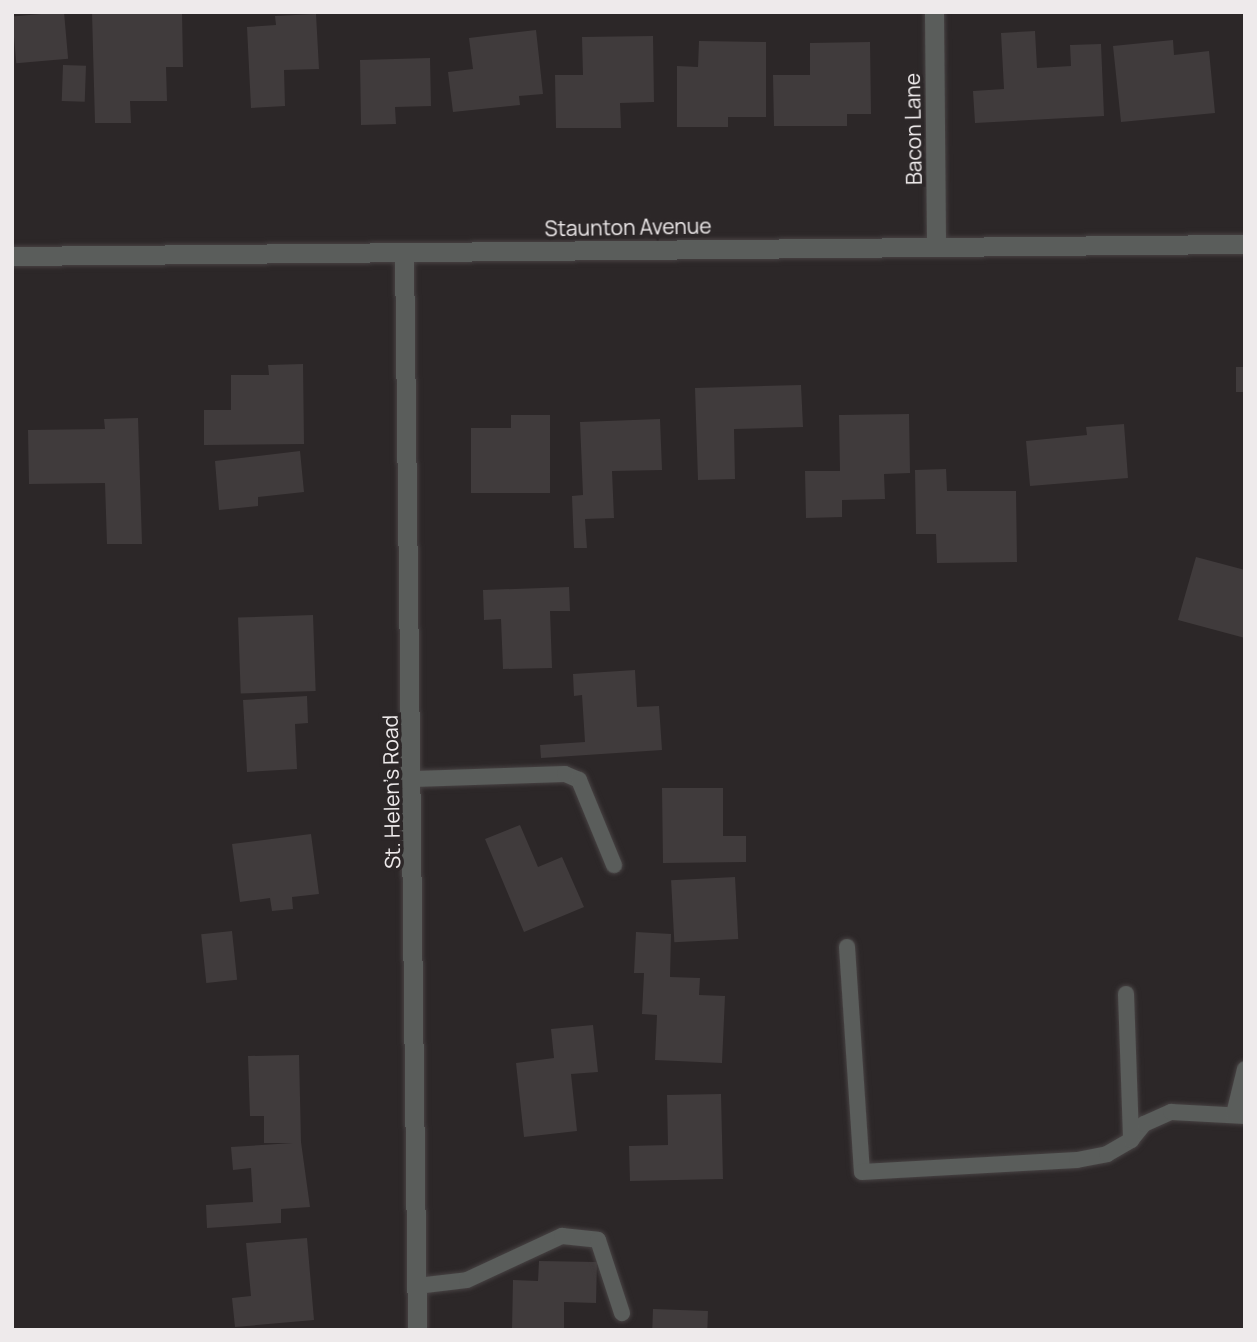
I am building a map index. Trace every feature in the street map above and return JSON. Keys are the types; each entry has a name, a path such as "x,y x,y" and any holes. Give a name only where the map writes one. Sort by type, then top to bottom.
{"street":[{"name":"Bacon Lane","path":"934,12 936,246"},
{"name":"Staunton Avenue","path":"12,256 1245,244"},
{"name":"St. Helen's Road","path":"404,253 414,779 417,1330"}],"lane":[{"path":"414,779 565,775 579,780 614,865"},
{"path":"847,947 862,1172 1077,1160 1107,1154 1130,1140 1144,1124 1171,1112 1239,1115 1245,1069"},
{"path":"1126,994 1130,1140"},
{"path":"417,1286 477,1276 562,1236 598,1240 622,1313"}],"building":[{"path":"64,12 68,59 16,63 12,17"},
{"path":"92,12 182,12 183,67 166,67 167,101 130,101 131,123 95,123"},
{"path":"316,14 319,69 284,70 285,106 251,108 247,27 276,25 275,16"},
{"path":"536,30 543,94 519,96 520,105 453,112 448,72 473,69 469,38"},
{"path":"1035,31 1037,68 1071,66 1070,45 1101,44 1104,116 975,123 973,91 1004,89 1001,33"},
{"path":"653,36 654,102 620,103 621,128 556,128 555,75 583,75 582,37"},
{"path":"1173,40 1174,55 1209,51 1215,113 1121,122 1113,46"},
{"path":"699,41 766,42 766,117 728,117 728,127 677,127 677,66 698,67"},
{"path":"870,42 871,114 847,114 847,126 774,126 773,75 810,75 810,43"},
{"path":"430,58 431,106 395,107 396,124 361,125 360,60"},
{"path":"63,65 86,66 85,102 62,101"},
{"path":"303,364 304,444 204,445 204,410 231,410 231,375 269,375 268,365"},
{"path":"1236,367 1245,367 1245,392 1236,392"},
{"path":"801,385 803,427 734,429 735,479 698,480 695,388"},
{"path":"909,414 910,473 884,474 885,499 842,500 842,517 806,518 805,471 840,471 839,415"},
{"path":"511,415 550,415 550,493 471,493 471,428 511,428"},
{"path":"138,418 142,544 107,544 105,483 29,484 28,430 105,429 104,419"},
{"path":"660,419 662,470 612,471 614,518 585,519 587,548 574,548 572,496 583,495 580,422"},
{"path":"1124,424 1128,478 1030,486 1026,441 1087,435 1086,427"},
{"path":"300,451 304,492 258,497 258,506 219,510 215,461"},
{"path":"946,469 947,491 1016,491 1017,562 937,563 936,534 916,534 915,470"},
{"path":"1196,557 1245,570 1245,638 1178,620"},
{"path":"569,587 570,611 550,611 552,668 503,669 501,619 484,620 483,590"},
{"path":"313,615 316,691 241,694 238,618"},
{"path":"635,670 637,707 659,706 662,750 541,758 540,745 585,742 582,695 574,696 573,674"},
{"path":"307,696 308,723 295,724 297,769 247,772 243,700"},
{"path":"662,788 723,788 723,836 746,836 746,862 663,863"},
{"path":"520,825 538,867 562,857 584,907 524,932 485,839"},
{"path":"311,834 319,894 292,897 293,909 272,911 270,898 240,902 232,844"},
{"path":"735,877 738,939 674,942 671,880"},
{"path":"232,931 237,980 206,983 201,934"},
{"path":"636,932 671,934 670,977 700,978 699,995 725,996 722,1063 655,1060 657,1015 642,1014 644,973 634,973"},
{"path":"593,1025 598,1072 571,1074 577,1131 524,1137 516,1063 554,1058 551,1029"},
{"path":"299,1055 301,1142 310,1207 281,1209 281,1223 207,1228 206,1205 253,1202 251,1168 233,1170 231,1147 293,1143 264,1143 264,1116 250,1116 248,1056"},
{"path":"721,1094 723,1179 630,1181 629,1146 668,1145 667,1095"},
{"path":"307,1238 314,1320 235,1327 232,1298 251,1296 246,1243"},
{"path":"539,1261 597,1262 596,1303 564,1302 564,1330 512,1330 513,1280 538,1281"},
{"path":"653,1309 708,1311 707,1330 652,1330"}]}
